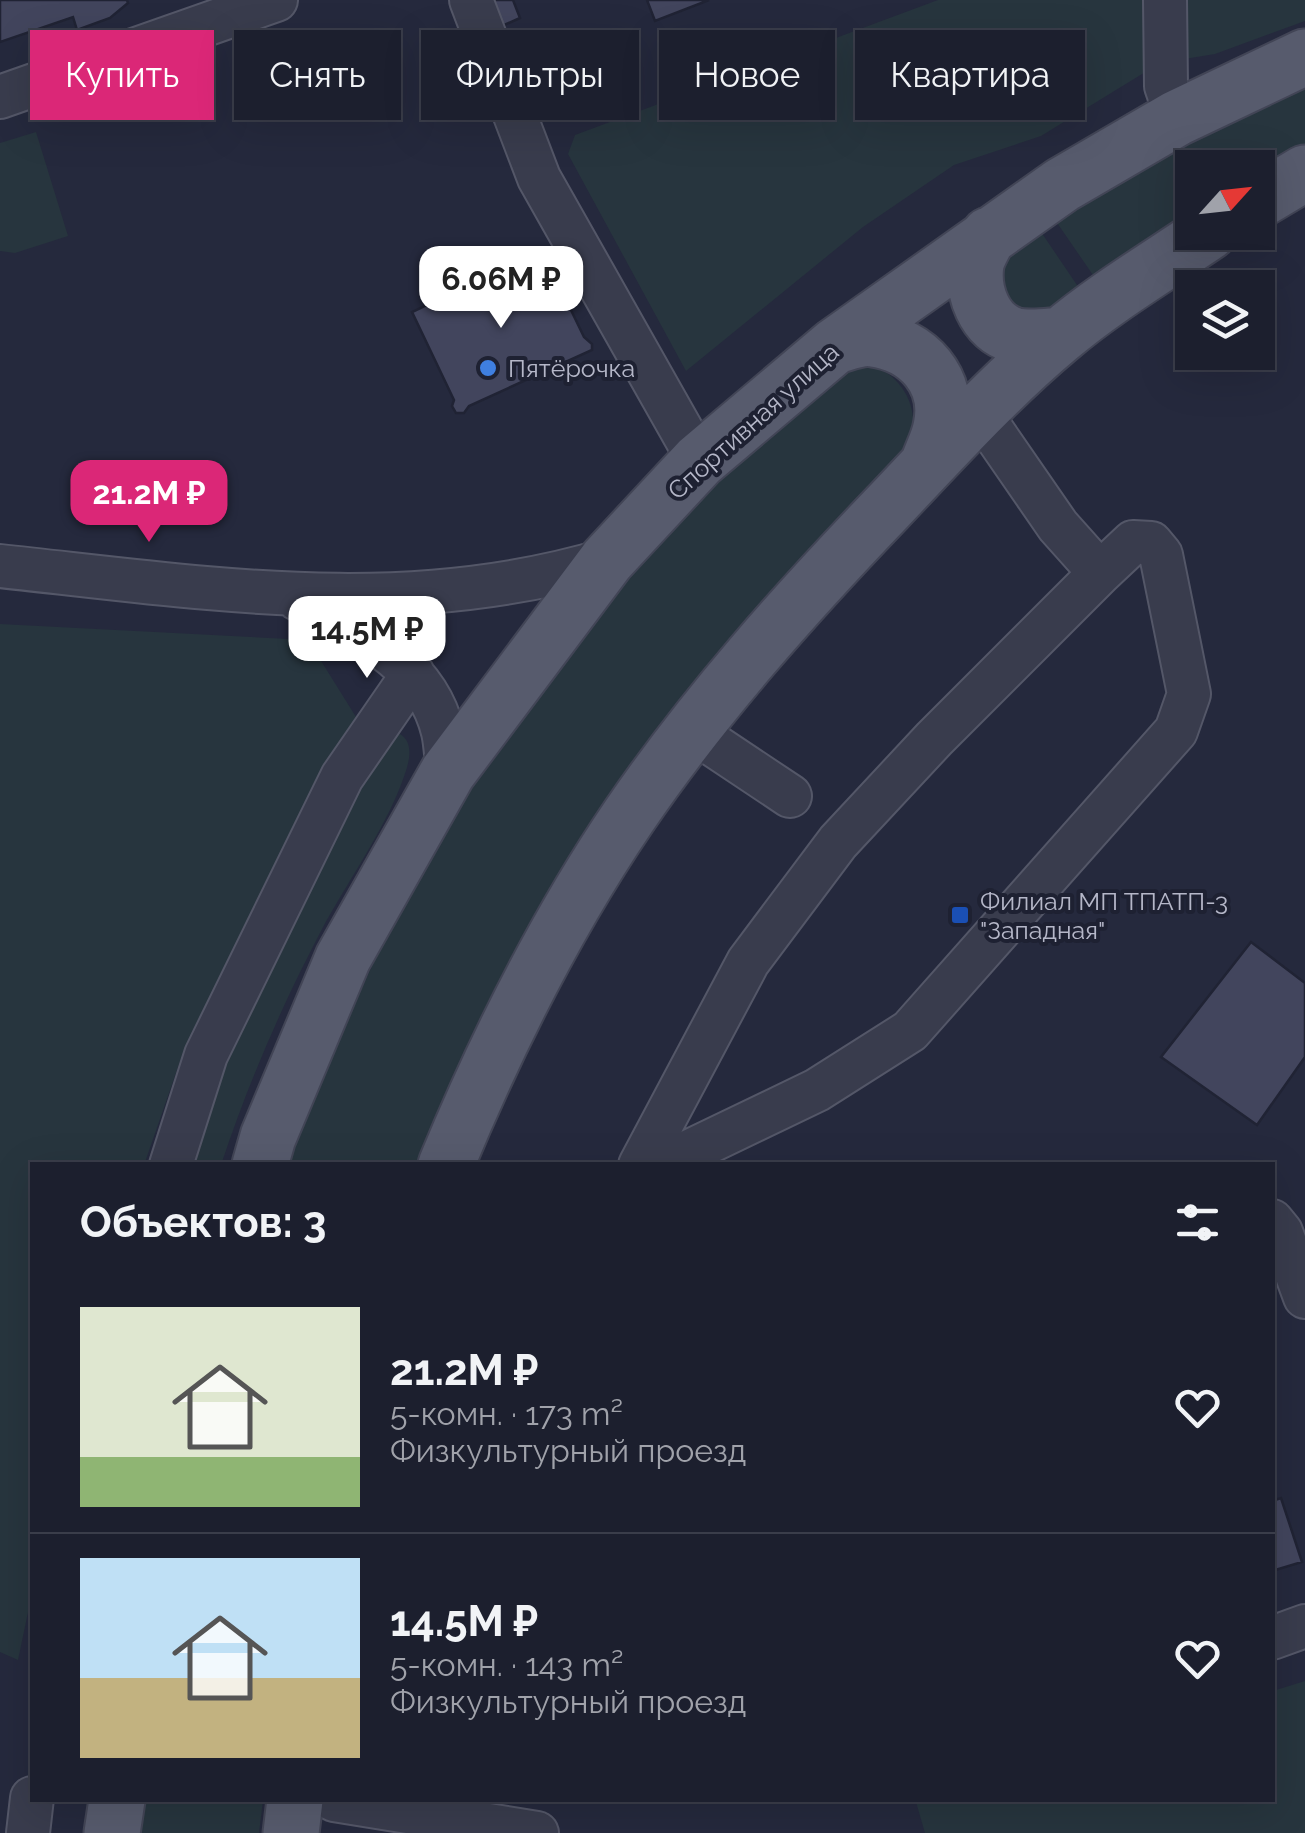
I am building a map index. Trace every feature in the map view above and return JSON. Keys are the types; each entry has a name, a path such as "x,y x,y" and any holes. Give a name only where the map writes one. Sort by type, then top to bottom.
{"main road":[{"name":"Спортивная улица","path":"266,1156 343,958 448,772 607,560 699,461 835,346 1062,184 1177,118 1305,58"},
{"path":"1275,191 1305,173"},
{"path":"990,235 976,261 976,289 983,312 995,325 1013,335 1061,335"},
{"path":"447,1162 490,1058 557,933 628,817 692,730 851,546 980,413 1061,335 1183,250"},
{"path":"835,346 869,338 896,344 919,356 931,370 941,394 942,426 928,464"},
{"path":"112,1833 117,1802"},
{"path":"291,1833 295,1802"}],"street":[{"path":"0,97 276,0"},
{"path":"471,0 538,178 699,461"},
{"path":"1165,0 1166,86 1177,118"},
{"path":"980,413 1058,526 1100,573"},
{"path":"642,1162 748,962 838,842 934,739 1100,573 1133,542 1151,543 1161,555 1189,694 1176,731 910,1031 817,1090 667,1162"},
{"path":"0,566 291,596 444,594 547,578 607,560"},
{"path":"291,596 382,646 412,674 433,703 444,733 448,772"},
{"path":"172,1162 206,1055 342,777 412,674"},
{"path":"692,730 790,796"},
{"path":"1275,1225 1305,1296"},
{"path":"1275,1637 1305,1626"},
{"path":"28,1833 32,1802"},
{"path":"346,1802 537,1833"}],"shaded area":[{"path":"938,0 1305,0 1305,21 1215,54 1160,63 1085,109 1085,30 857,30"},
{"path":"855,31 855,120 1067,120 1041,136 954,165 863,227 686,371 568,154 575,135 615,120 639,120 639,111 659,104 659,120 835,120 835,38"},
{"path":"1305,79 1305,146 1275,163 1275,150 1175,150"},
{"path":"36,132 68,236 15,253 0,251 0,143"},
{"path":"1175,150 1175,225 1095,278 1053,217"},
{"path":"1037,226 1079,288 1048,311 1013,313 992,267"},
{"path":"869,364 900,385 913,419 910,445 696,683 627,770 547,899 471,1037 416,1162 291,1162 293,1139 378,953 461,799 544,675 701,486 840,367"},
{"path":"0,624 308,640 356,717 185,1047 145,1162 30,1162 30,1603 18,1660 0,1652"},
{"path":"395,735 405,738 409,756 394,801 292,988 222,1162 180,1162 215,1070 362,769"},
{"path":"1305,1681 1305,1833 925,1833 916,1802 1275,1802 1275,1690"},
{"path":"144,1802 263,1802 259,1833 139,1833"}],"building":[{"path":"0,0 128,3 110,18 77,30 73,17 0,42"},
{"path":"492,0 513,0 520,18 502,26"},
{"path":"647,0 709,0 655,21"},
{"path":"542,250 592,350 469,406 464,413 456,413 454,400 412,312"},
{"path":"1251,942 1305,983 1305,1057 1257,1125 1161,1057"},
{"path":"1281,1498 1302,1562 1275,1570 1275,1500"}],"place":[{"name":"Пятёрочка","path":"488,368"},
{"name":"Филиал МП ТПАТП-3 \"Западная\"","path":"960,915"}]}
